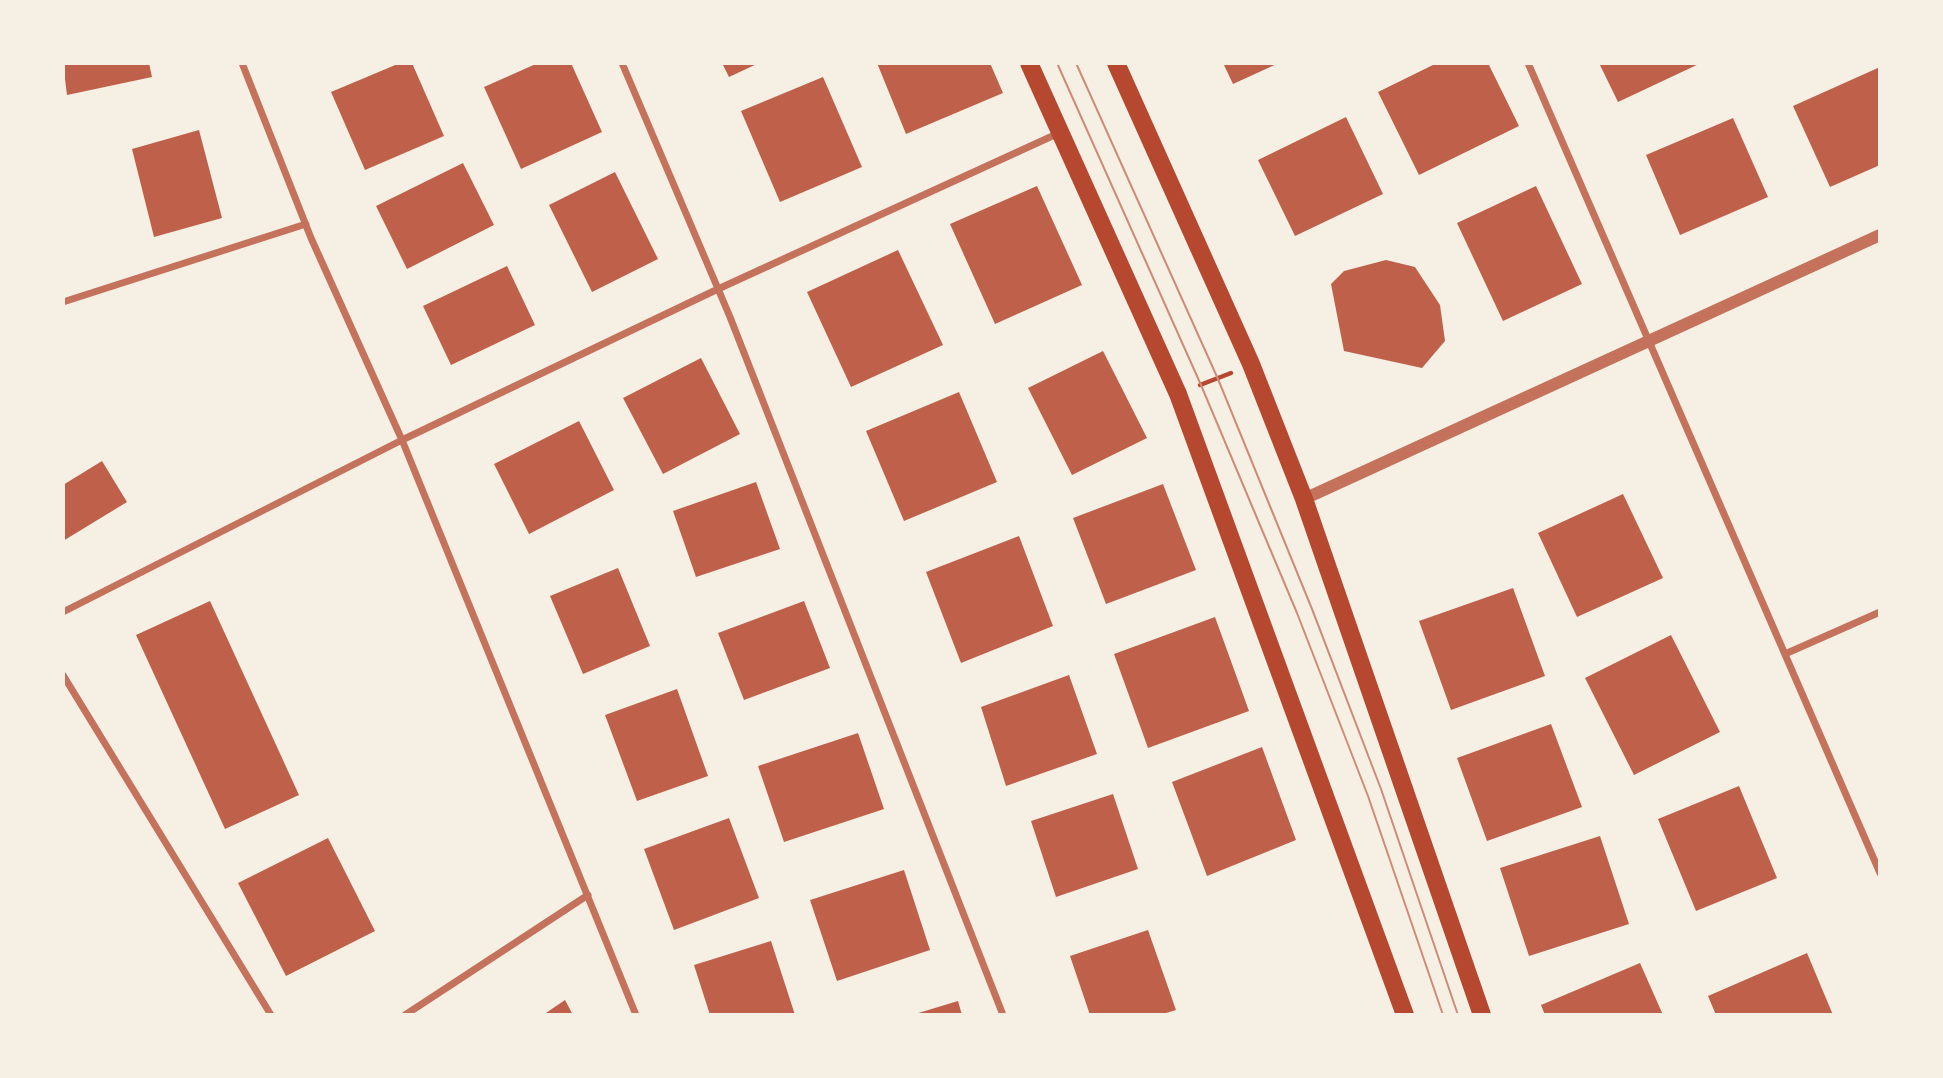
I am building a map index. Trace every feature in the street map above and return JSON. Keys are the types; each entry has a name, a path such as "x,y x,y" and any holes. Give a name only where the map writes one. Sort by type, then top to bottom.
{"main road":[{"path":"1028,63 1178,394 1405,1015"},
{"path":"1115,63 1251,364 1304,499 1482,1015"}],"street":[{"path":"242,63 306,225 402,440 636,1015"},
{"path":"622,63 718,289 1003,1015"},
{"path":"1528,63 1880,873"},
{"path":"63,612 402,440 718,289 1059,132"},
{"path":"63,302 306,225"},
{"path":"1304,499 1880,235"},
{"path":"1785,654 1880,612"},
{"path":"63,675 271,1015"},
{"path":"405,1015 588,895"}],"path":[{"path":"1178,394 1251,364"}],"building":[{"path":"63,63 149,63 152,77 67,95"},
{"path":"400,63 412,63 444,136 365,170 331,92"},
{"path":"538,63 571,63 602,132 521,169 484,87"},
{"path":"722,63 759,63 729,77"},
{"path":"877,63 990,63 1003,93 906,134"},
{"path":"1223,63 1279,63 1233,84"},
{"path":"1437,63 1488,63 1519,126 1419,175 1378,92"},
{"path":"1599,63 1701,63 1618,102"},
{"path":"1880,67 1880,165 1830,187 1793,106"},
{"path":"823,77 862,167 780,202 741,111"},
{"path":"1346,117 1383,194 1295,236 1258,160"},
{"path":"1733,118 1768,197 1680,235 1646,155"},
{"path":"199,130 222,218 154,237 132,149"},
{"path":"463,163 494,225 407,269 376,206"},
{"path":"615,172 658,259 592,292 549,205"},
{"path":"1037,186 1082,285 995,324 950,224"},
{"path":"1536,186 1582,284 1503,321 1457,223"},
{"path":"898,250 943,345 851,387 807,292"},
{"path":"1386,260 1415,267 1440,305 1445,341 1422,368 1344,351 1331,284 1344,271"},
{"path":"507,266 535,325 451,365 423,306"},
{"path":"1103,351 1147,438 1072,475 1028,388"},
{"path":"701,358 740,434 663,474 623,398"},
{"path":"959,392 997,482 904,521 866,431"},
{"path":"579,421 614,490 529,534 494,464"},
{"path":"102,461 127,502 63,541 63,485"},
{"path":"756,482 780,549 696,577 673,511"},
{"path":"1163,484 1196,570 1106,604 1073,518"},
{"path":"1623,494 1663,578 1577,617 1538,533"},
{"path":"1019,536 1053,626 961,663 926,572"},
{"path":"618,568 650,646 583,674 550,596"},
{"path":"1513,588 1545,676 1451,710 1419,621"},
{"path":"210,601 299,795 225,829 136,635"},
{"path":"804,601 830,668 744,700 718,633"},
{"path":"1215,617 1249,711 1148,748 1114,654"},
{"path":"1671,635 1720,732 1634,775 1585,678"},
{"path":"1069,675 1097,754 1006,786 981,707"},
{"path":"677,689 708,776 637,801 605,715"},
{"path":"1551,724 1582,807 1487,841 1457,758"},
{"path":"858,733 884,809 784,842 758,766"},
{"path":"1262,747 1296,840 1207,876 1172,782"},
{"path":"1739,786 1777,878 1696,911 1658,819"},
{"path":"1113,794 1138,869 1056,897 1031,821"},
{"path":"729,818 759,898 674,930 644,849"},
{"path":"1600,836 1629,924 1529,956 1500,868"},
{"path":"328,838 375,931 286,976 238,883"},
{"path":"904,870 930,950 837,981 810,900"},
{"path":"1148,930 1176,1010 1160,1015 1090,1015 1070,956"},
{"path":"771,941 795,1015 710,1015 694,965"},
{"path":"1807,953 1833,1015 1716,1015 1708,996"},
{"path":"1640,963 1663,1015 1545,1015 1541,1005"},
{"path":"565,1000 573,1015 543,1015"},
{"path":"958,1001 962,1015 915,1015 915,1014"}],"tram line":[{"path":"1057,63 1201,385 1297,613 1368,796 1443,1015"},
{"path":"1076,63 1218,379 1312,609 1381,789 1458,1015"}]}
